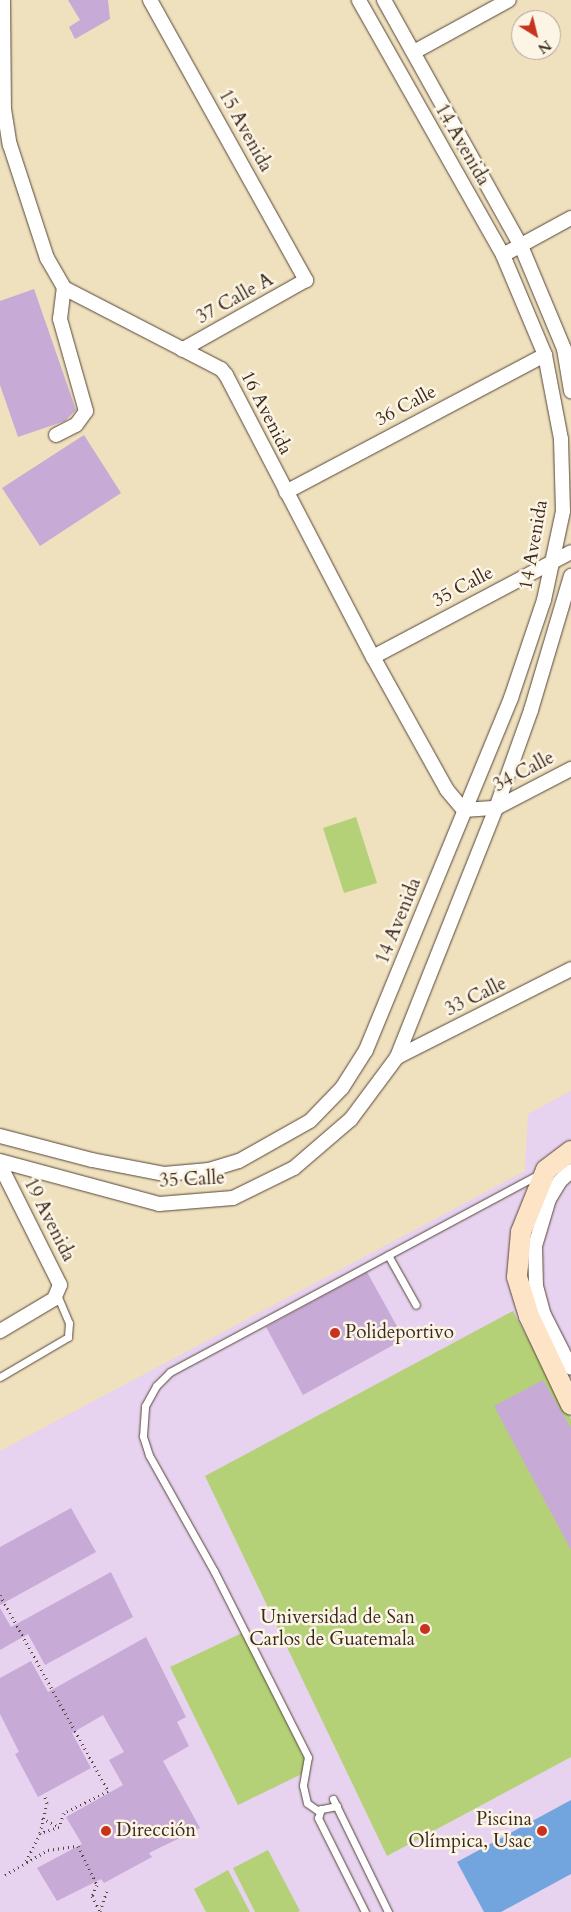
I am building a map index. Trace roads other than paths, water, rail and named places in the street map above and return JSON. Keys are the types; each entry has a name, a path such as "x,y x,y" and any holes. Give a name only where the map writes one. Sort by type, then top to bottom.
{"street":[{"path":"3,0 4,109 10,145 46,258 64,288 60,319 86,410 76,425 56,435"},
{"name":"15 Avenida","path":"150,0 306,280"},
{"name":"14 Avenida","path":"359,0 503,255 545,355 561,439 563,511 553,562 511,698 366,1050"},
{"name":"14 Avenida","path":"384,0 521,246 564,349 571,391"},
{"path":"414,52 508,0"},
{"path":"503,255 571,218"},
{"name":"37 Calle A","path":"182,350 306,280"},
{"name":"16 Avenida","path":"64,288 221,369 226,375 373,656 447,790 464,810"},
{"name":"36 Calle","path":"286,492 545,355"},
{"name":"35 Calle","path":"373,656 571,552"},
{"path":"397,1057 496,808 531,710 571,576"},
{"name":"34 Calle","path":"464,810 496,808 571,769"},
{"name":"33 Calle","path":"397,1057 571,969"},
{"name":"35 Calle","path":"0,1136 92,1160 164,1174 209,1170 239,1161 310,1121 342,1088 366,1050"},
{"name":"35 Calle","path":"0,1161 160,1204 233,1198 294,1168 351,1119 397,1057"},
{"path":"571,1151 546,1170 521,1232 517,1277 529,1316 571,1405"},
{"name":"19 Avenida","path":"0,1165 58,1278 58,1294"},
{"path":"571,1171 560,1181 549,1199 535,1246 536,1286 544,1315 571,1368"},
{"path":"0,1331 58,1294"}],"lane":[{"path":"337,1806 312,1809 307,1803 303,1785 308,1757 214,1571 149,1455 143,1436 142,1420 156,1386 170,1372 546,1170"},
{"path":"388,1255 416,1305"},
{"path":"0,1377 68,1337 69,1323 58,1294"},
{"path":"333,1799 388,1912"},
{"path":"321,1809 318,1818 365,1912"}],"water":[{"name":"Piscina Olímpica, Usac","path":"571,1800 571,1874 501,1912 484,1912 457,1862"}],"place":[{"name":"Polideportivo","path":"335,1333"},
{"name":"Universidad de San Carlos de Guatemala","path":"425,1629"},
{"name":"Dirección","path":"106,1831"},
{"name":"Piscina Olímpica, Usac","path":"542,1831"}]}
